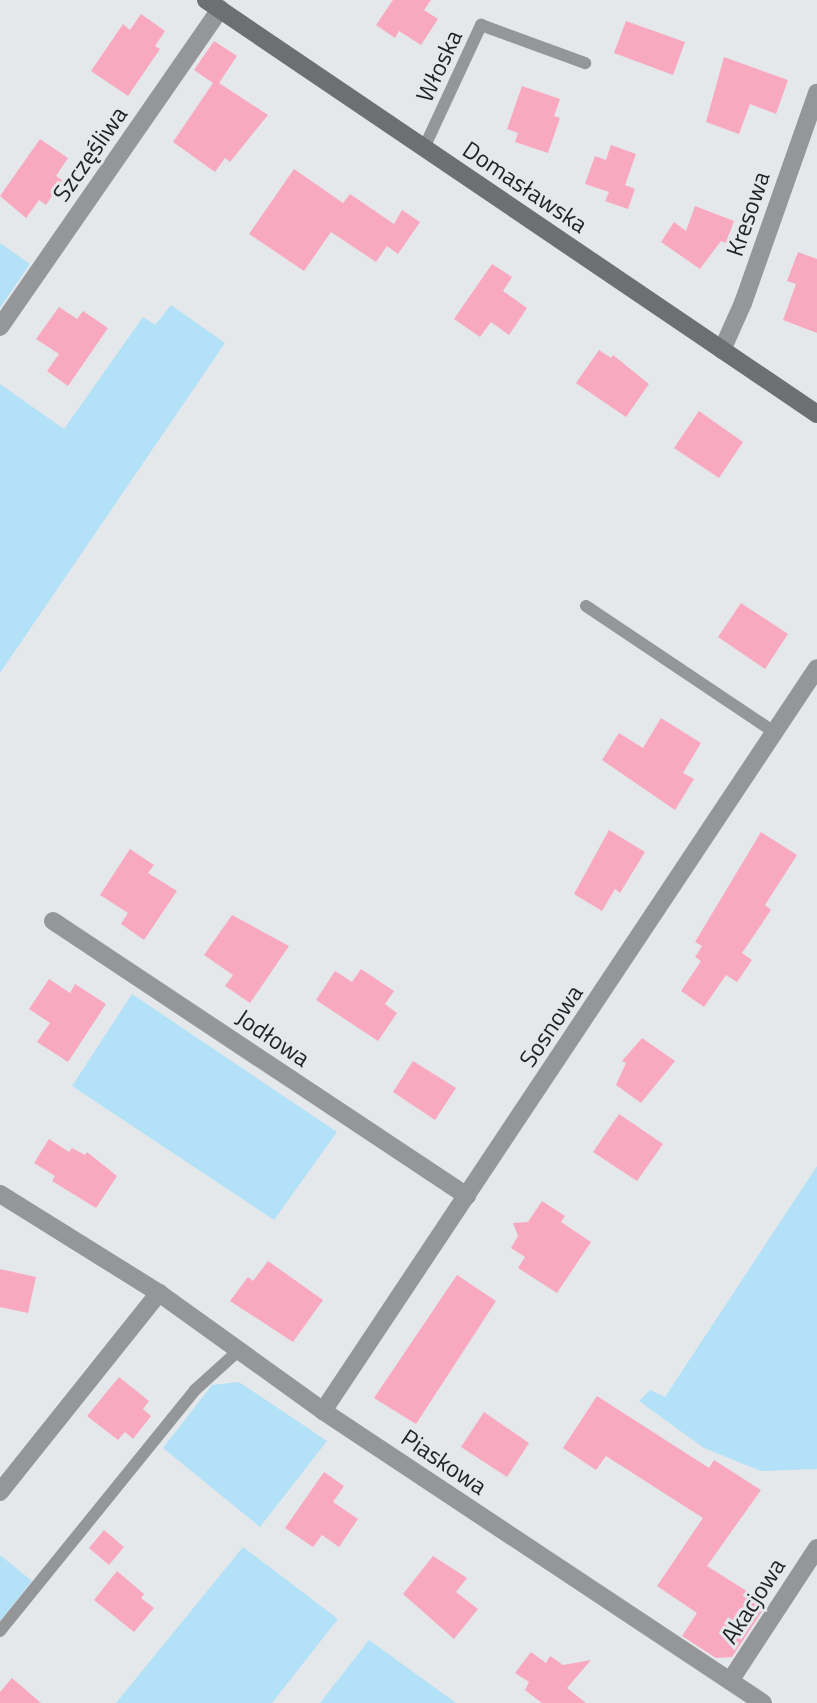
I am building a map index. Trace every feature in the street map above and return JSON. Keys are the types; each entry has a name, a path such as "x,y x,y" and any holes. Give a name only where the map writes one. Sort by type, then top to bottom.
{"street":[{"name":"Domasławska","path":"213,5 817,414"},
{"name":"Szczęśliwa","path":"0,327 213,5"},
{"name":"Kresowa","path":"722,350 743,303 817,93"},
{"name":"Sosnowa","path":"323,1411 817,668"},
{"name":"Jodłowa","path":"52,921 467,1196"},
{"name":"Piaskowa","path":"0,1194 159,1293 237,1352 323,1411 763,1703"},
{"path":"0,1492 159,1293"},
{"name":"Akacjowa","path":"730,1681 817,1548"}],"lane":[{"name":"Włoska","path":"424,148 481,25 585,63"},
{"path":"586,606 776,733"},
{"path":"0,1631 195,1390 237,1352"}],"shaded area":[{"path":"0,243 30,264 0,308"},
{"path":"171,305 225,343 0,673 0,384 64,429 143,317 155,325"},
{"path":"132,994 337,1132 274,1220 72,1086"},
{"path":"817,1166 817,1469 761,1471 704,1448 639,1401 650,1390 665,1397"},
{"path":"239,1382 327,1441 260,1527 163,1448 212,1385"},
{"path":"243,1547 338,1619 272,1703 116,1703"},
{"path":"0,1555 32,1581 0,1621"},
{"path":"369,1640 456,1703 320,1703"}],"building":[{"path":"393,0 431,0 424,10 438,19 421,45 399,31 395,38 376,25"},
{"path":"141,14 165,31 155,46 160,49 128,96 91,71 123,24 130,30"},
{"path":"626,21 685,42 673,75 614,53"},
{"path":"214,41 237,56 219,83 268,115 230,162 225,158 215,172 173,142 213,83 194,70"},
{"path":"724,57 788,80 776,114 750,104 739,134 706,122"},
{"path":"522,86 560,99 554,116 560,118 548,153 515,142 518,133 507,129"},
{"path":"40,139 68,158 56,176 62,180 46,205 39,200 26,218 0,196"},
{"path":"611,145 636,154 625,185 635,189 628,209 605,201 609,192 585,184 595,156 606,160"},
{"path":"294,169 343,203 350,194 394,224 402,210 420,222 398,254 387,246 376,262 331,232 304,271 249,234"},
{"path":"695,206 734,221 726,243 721,241 700,269 661,242 674,222 686,231"},
{"path":"798,252 817,259 817,333 783,320 796,284 787,281"},
{"path":"492,264 512,277 503,291 527,308 509,335 491,322 480,337 454,319"},
{"path":"59,307 77,319 83,311 108,328 68,386 47,371 59,354 36,339"},
{"path":"599,350 611,358 613,355 649,384 626,417 576,383"},
{"path":"699,411 743,442 719,478 674,448"},
{"path":"741,603 788,634 765,669 718,637"},
{"path":"661,718 701,743 683,773 694,779 675,810 602,760 619,733 643,748"},
{"path":"609,830 645,852 620,893 615,889 602,911 574,894"},
{"path":"761,832 797,855 765,905 771,910 742,953 752,960 737,982 726,975 704,1007 681,991 701,961 695,957 702,946 695,942"},
{"path":"130,849 154,865 148,873 177,891 144,940 121,924 128,913 100,895"},
{"path":"232,915 289,946 250,1003 225,986 233,975 204,955"},
{"path":"361,969 394,991 385,1004 397,1013 378,1041 316,1000 335,971 352,982"},
{"path":"49,979 70,993 75,984 106,1004 68,1062 37,1042 50,1023 29,1009"},
{"path":"642,1038 675,1061 641,1103 616,1085 626,1063 622,1061"},
{"path":"413,1061 456,1088 435,1120 393,1092"},
{"path":"619,1114 663,1144 637,1181 593,1152"},
{"path":"49,1139 69,1152 72,1148 85,1155 87,1152 117,1176 96,1208 52,1181 55,1176 34,1163"},
{"path":"542,1201 565,1216 561,1222 591,1242 557,1293 518,1268 525,1257 511,1248 518,1236 513,1223 528,1222"},
{"path":"268,1261 323,1300 293,1342 230,1301 248,1277 253,1281"},
{"path":"0,1269 36,1277 28,1313 0,1307"},
{"path":"457,1275 496,1301 416,1424 374,1398"},
{"path":"119,1377 149,1401 143,1409 151,1416 133,1439 125,1432 118,1440 87,1416"},
{"path":"597,1396 709,1468 714,1460 761,1490 707,1566 767,1604 732,1657 716,1658 682,1636 697,1613 657,1586 703,1518 606,1456 596,1470 563,1448"},
{"path":"484,1412 529,1443 507,1477 461,1447"},
{"path":"324,1472 344,1486 333,1502 358,1519 339,1547 322,1535 313,1547 285,1528"},
{"path":"104,1530 124,1547 109,1565 89,1548"},
{"path":"433,1556 467,1578 456,1592 478,1609 454,1639 403,1594"},
{"path":"117,1571 144,1594 141,1598 154,1608 134,1632 94,1600"},
{"path":"531,1652 546,1663 550,1656 563,1665 591,1660 567,1688 586,1703 542,1703 525,1690 529,1682 515,1673"},
{"path":"12,1678 41,1703 0,1703 0,1692"}]}
